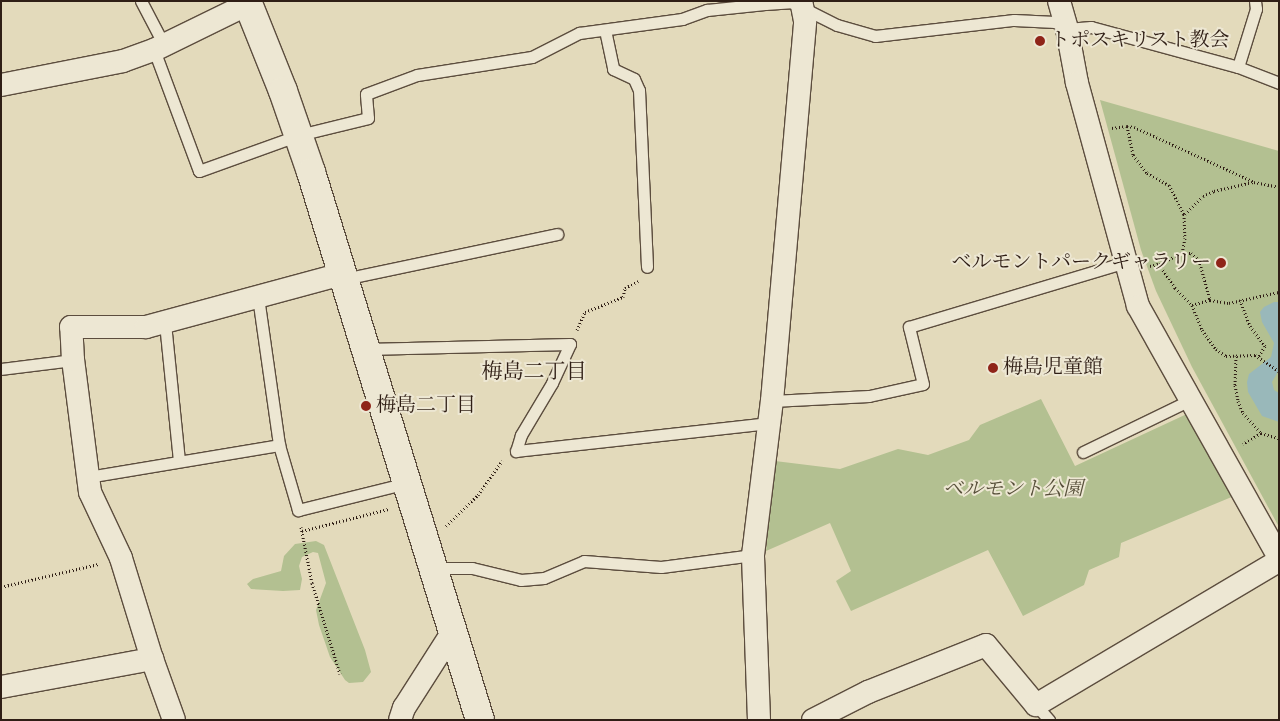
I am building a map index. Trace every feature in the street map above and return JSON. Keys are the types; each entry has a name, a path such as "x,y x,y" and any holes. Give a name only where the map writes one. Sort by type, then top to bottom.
{"street":[{"path":"1059,1 1067,29 1077,83 1135,265 1138,306 1279,557"},
{"path":"1,85 124,61 159,47 247,3 299,135 480,720"},
{"path":"759,720 753,555 772,401 805,21 802,4"},
{"path":"174,720 152,659 121,558 90,492 72,360 71,327 146,327 258,297 343,277"},
{"path":"816,719 868,692 986,645 1042,712 1279,562"},
{"path":"400,720 404,708 452,633"},
{"path":"1,687 152,659"}],"lane":[{"path":"141,1 159,47 199,171 299,135 368,118 366,94 417,76 532,57 578,33 682,19 705,6 791,2 802,4 837,25 875,36 1014,20 1055,22 1067,29 1091,27 1238,67 1279,83"},
{"path":"1238,67 1256,9 1255,1"},
{"path":"605,30 613,69 634,79 639,90 647,267"},
{"path":"343,277 557,234"},
{"path":"772,401 869,396 923,384 909,327 1135,265"},
{"path":"258,297 279,445 298,510 407,483"},
{"path":"164,322 179,460"},
{"path":"366,349 570,344 552,383 521,435 516,451 770,423"},
{"path":"1,369 72,360"},
{"path":"1083,452 1190,400"},
{"path":"88,477 179,460 279,445"},
{"path":"429,557 521,580 544,578 584,561 661,567 753,555"}],"path":[{"path":"1127,126 1133,155 1147,172 1169,185 1184,214 1185,238 1182,253"},
{"path":"1104,130 1127,126 1254,182 1279,187"},
{"path":"1184,214 1191,206 1209,193 1229,186 1254,182"},
{"path":"1135,265 1159,264 1182,253 1191,253 1199,260 1210,300"},
{"path":"1159,264 1175,288 1192,305 1207,339 1216,350 1226,356 1254,355 1279,371"},
{"path":"570,344 585,312 623,297 625,288 647,277 647,267"},
{"path":"1192,305 1210,300 1229,303 1279,292"},
{"path":"1240,300 1250,326 1265,346 1258,357"},
{"path":"1236,356 1234,371 1238,401 1243,413 1261,433 1279,438"},
{"path":"1235,449 1261,433"},
{"path":"429,557 478,495 506,454 516,451"},
{"path":"302,531 392,508"},
{"path":"298,510 312,583 340,674"},
{"path":"1,587 121,558"}],"green space":[{"path":"1100,100 1279,151 1279,527 1192,367 1156,291 1141,250"},
{"name":"ベルモント公園","path":"1041,399 1075,466 1189,413 1234,496 1121,543 1119,557 1089,570 1084,585 1023,616 988,550 851,611 836,581 851,571 830,523 766,551 775,461 840,469 898,449 928,455 969,440 980,425"},
{"path":"316,541 324,545 365,650 371,672 363,682 349,683 345,680 330,657 316,610 326,583 318,553 313,552 302,557 299,566 302,579 300,590 251,589 247,584 253,579 281,571 284,556 295,544"}],"water":[{"path":"1274,302 1279,302 1279,370 1272,382 1274,390 1279,393 1279,422 1262,416 1248,392 1247,382 1249,374 1271,357 1274,343 1262,322 1260,312 1264,307"}],"place":[{"name":"トポスキリスト教会","path":"1040,41"},
{"name":"ベルモントパークギャラリー","path":"1221,263"},
{"name":"梅島児童館","path":"993,368"},
{"name":"梅島二丁目","path":"366,406"}],"district":[{"name":"梅島二丁目","path":"534,373"}]}
